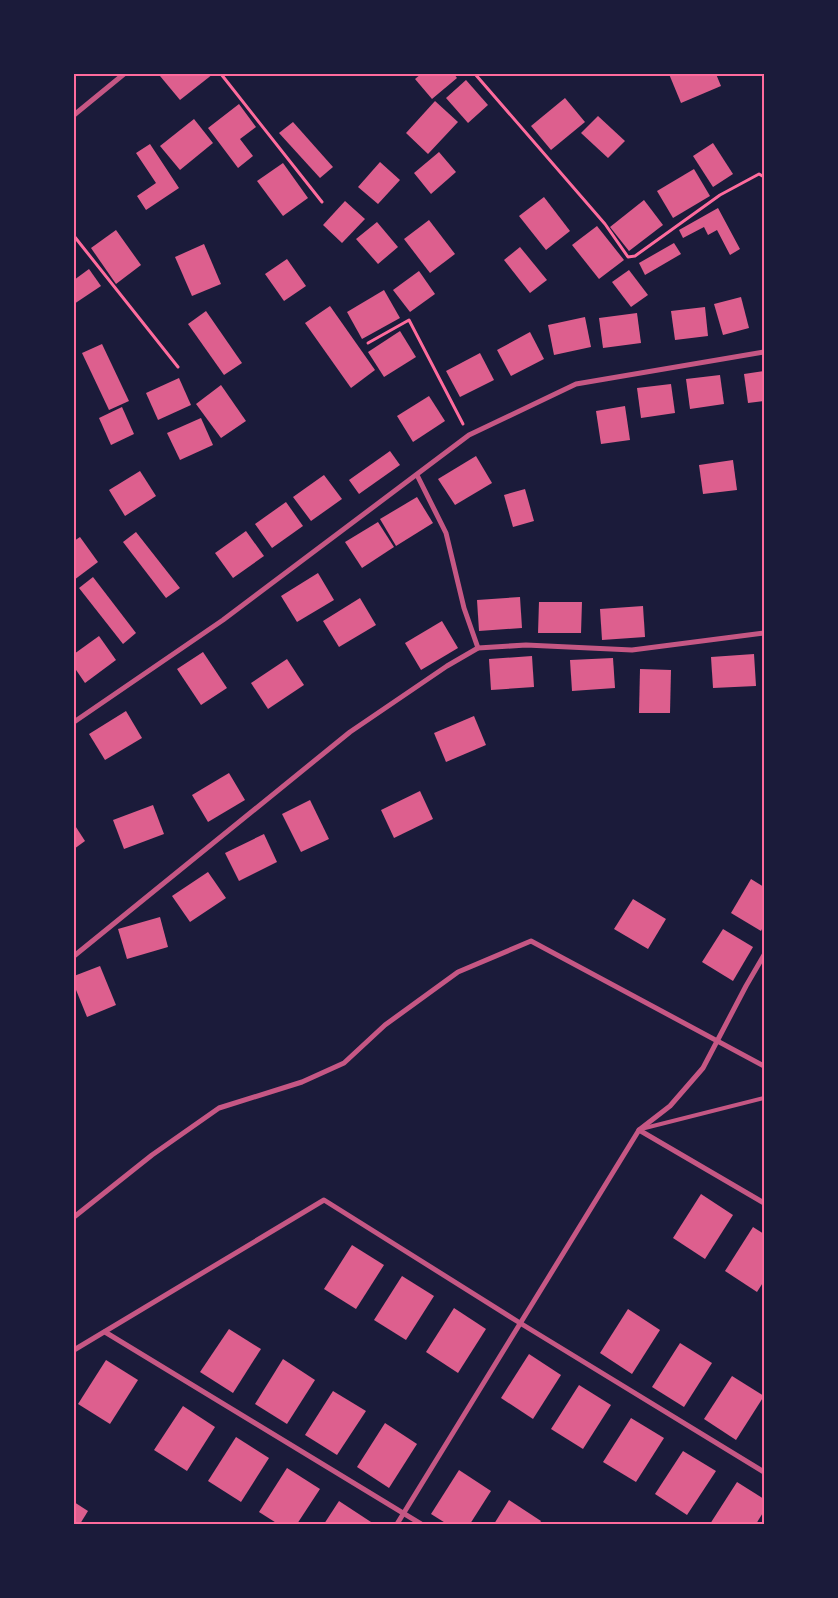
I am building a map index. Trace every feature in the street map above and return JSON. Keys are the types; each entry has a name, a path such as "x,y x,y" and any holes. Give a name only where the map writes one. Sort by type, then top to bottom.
{"street":[{"path":"74,115 124,74"},
{"path":"74,722 223,620 469,435 576,384 764,352"},
{"path":"417,475 446,533 464,608 478,648"},
{"path":"74,956 350,732 446,666 478,648 526,645 632,650 764,633"},
{"path":"74,1218 152,1156 219,1108 302,1082 344,1063 385,1024 458,972 531,941 764,1066"},
{"path":"397,1524 639,1130 670,1106 703,1068 764,955"},
{"path":"639,1130 764,1203"},
{"path":"74,1350 324,1200 520,1323 764,1472"},
{"path":"106,1332 421,1524"}],"lane":[{"path":"639,1130 764,1098"}],"path":[{"path":"221,74 322,202"},
{"path":"475,74 605,224 628,257 635,256 720,195 759,174 764,177"},
{"path":"74,236 178,367"},
{"path":"368,343 409,320 469,435"}],"building":[{"path":"163,74 213,74 180,100 160,76"},
{"path":"421,74 454,74 457,78 432,99 415,79"},
{"path":"669,74 716,74 721,86 681,103"},
{"path":"466,80 488,105 468,123 446,98"},
{"path":"565,98 585,122 551,150 531,126"},
{"path":"435,101 458,122 428,154 406,133"},
{"path":"239,104 256,127 240,139 253,156 238,168 208,128"},
{"path":"598,116 625,141 608,158 581,133"},
{"path":"194,119 213,143 180,170 160,146"},
{"path":"293,122 333,167 320,178 279,133"},
{"path":"713,143 733,174 713,187 693,156"},
{"path":"150,144 179,188 146,210 137,196 156,183 136,153"},
{"path":"439,152 456,172 431,194 414,173"},
{"path":"380,162 400,180 378,204 358,187"},
{"path":"283,163 308,198 283,216 257,181"},
{"path":"694,169 710,196 673,218 657,191"},
{"path":"544,197 570,231 546,250 519,216"},
{"path":"644,200 663,225 629,251 610,227"},
{"path":"345,201 365,219 342,243 323,225"},
{"path":"718,208 740,249 730,255 717,230 708,235 704,227 683,238 679,230"},
{"path":"429,220 455,254 430,273 404,239"},
{"path":"377,222 398,247 378,264 356,239"},
{"path":"597,226 624,260 599,279 572,245"},
{"path":"116,230 141,265 116,284 91,248"},
{"path":"674,243 681,254 645,275 639,263"},
{"path":"204,244 221,284 192,296 175,257"},
{"path":"520,247 547,280 530,293 504,260"},
{"path":"287,259 306,286 284,301 265,274"},
{"path":"89,269 101,286 74,304 74,280"},
{"path":"629,270 648,295 631,307 612,282"},
{"path":"419,271 435,294 410,312 393,290"},
{"path":"384,290 400,318 362,339 347,312"},
{"path":"741,297 749,328 723,335 714,304"},
{"path":"330,306 375,370 351,388 305,323"},
{"path":"705,307 708,336 675,340 671,311"},
{"path":"206,311 242,363 224,375 188,324"},
{"path":"637,313 641,343 603,348 599,318"},
{"path":"585,317 591,347 554,355 548,325"},
{"path":"400,331 416,357 384,377 368,352"},
{"path":"530,332 544,359 511,376 497,350"},
{"path":"102,344 129,401 109,410 82,353"},
{"path":"480,353 494,380 460,397 446,371"},
{"path":"764,371 764,401 748,403 744,374"},
{"path":"720,375 724,404 690,409 686,379"},
{"path":"179,378 191,405 158,420 146,393"},
{"path":"671,384 675,413 641,418 637,388"},
{"path":"221,385 246,421 221,438 196,404"},
{"path":"429,396 445,421 413,442 397,416"},
{"path":"625,406 630,440 601,444 596,411"},
{"path":"122,407 134,434 111,445 99,418"},
{"path":"201,418 213,445 180,460 167,433"},
{"path":"390,451 400,465 359,494 349,480"},
{"path":"476,456 492,483 455,505 438,479"},
{"path":"733,460 737,490 703,494 699,465"},
{"path":"140,471 156,496 125,516 109,490"},
{"path":"324,475 342,499 311,521 293,497"},
{"path":"525,489 534,521 513,527 504,495"},
{"path":"417,497 433,523 396,546 380,519"},
{"path":"286,502 303,526 272,548 255,524"},
{"path":"378,522 394,547 362,568 345,542"},
{"path":"246,531 264,556 233,578 215,553"},
{"path":"136,532 180,588 166,598 123,542"},
{"path":"80,537 98,562 74,580 74,541"},
{"path":"318,573 334,600 297,622 281,596"},
{"path":"93,577 136,633 123,644 79,588"},
{"path":"520,597 522,628 479,631 477,600"},
{"path":"360,598 376,625 339,647 323,621"},
{"path":"539,602 582,602 581,633 538,633"},
{"path":"643,606 645,637 602,640 600,609"},
{"path":"442,621 458,648 421,670 405,643"},
{"path":"99,636 116,660 85,683 74,667 74,654"},
{"path":"203,652 227,688 201,705 177,669"},
{"path":"754,654 756,686 713,688 711,657"},
{"path":"532,656 534,687 491,690 489,659"},
{"path":"613,658 615,688 572,691 570,660"},
{"path":"287,659 304,685 268,709 251,683"},
{"path":"640,669 671,670 670,713 639,713"},
{"path":"126,711 142,738 105,760 89,734"},
{"path":"474,716 486,745 446,762 434,733"},
{"path":"229,773 245,800 208,822 192,795"},
{"path":"420,791 433,819 394,838 381,810"},
{"path":"310,800 329,839 301,852 282,814"},
{"path":"153,805 164,834 124,849 113,820"},
{"path":"74,824 85,841 74,849"},
{"path":"264,834 277,862 239,881 225,853"},
{"path":"208,872 226,898 190,922 172,896"},
{"path":"751,879 764,887 764,925 761,931 731,913"},
{"path":"633,899 666,919 648,949 614,929"},
{"path":"160,917 168,947 127,959 118,929"},
{"path":"723,929 753,947 733,981 702,962"},
{"path":"100,966 116,1005 87,1017 74,985 74,976"},
{"path":"701,1194 733,1215 705,1259 673,1238"},
{"path":"753,1227 764,1234 764,1281 757,1292 725,1271"},
{"path":"352,1245 384,1265 356,1309 324,1289"},
{"path":"402,1276 434,1296 406,1340 374,1320"},
{"path":"454,1308 486,1329 458,1373 426,1352"},
{"path":"628,1309 660,1330 632,1374 600,1353"},
{"path":"229,1329 261,1349 233,1393 200,1372"},
{"path":"680,1343 712,1363 684,1407 652,1387"},
{"path":"529,1354 561,1375 533,1419 501,1398"},
{"path":"283,1359 315,1380 287,1424 255,1404"},
{"path":"106,1360 138,1380 110,1424 78,1404"},
{"path":"732,1376 764,1396 736,1440 704,1419"},
{"path":"579,1385 611,1405 583,1449 551,1429"},
{"path":"333,1391 366,1411 337,1455 305,1435"},
{"path":"183,1406 215,1427 187,1471 154,1450"},
{"path":"631,1418 664,1438 636,1482 603,1462"},
{"path":"385,1423 417,1444 389,1488 357,1467"},
{"path":"236,1437 269,1458 241,1502 208,1481"},
{"path":"683,1451 716,1471 687,1515 655,1494"},
{"path":"287,1468 320,1489 297,1524 278,1524 259,1512"},
{"path":"459,1470 491,1491 470,1524 447,1524 431,1514"},
{"path":"737,1482 764,1499 764,1511 756,1524 710,1524"},
{"path":"509,1500 541,1521 539,1524 494,1524"},
{"path":"339,1501 371,1522 370,1524 324,1524"},
{"path":"74,1502 88,1511 80,1524 74,1524"}]}
